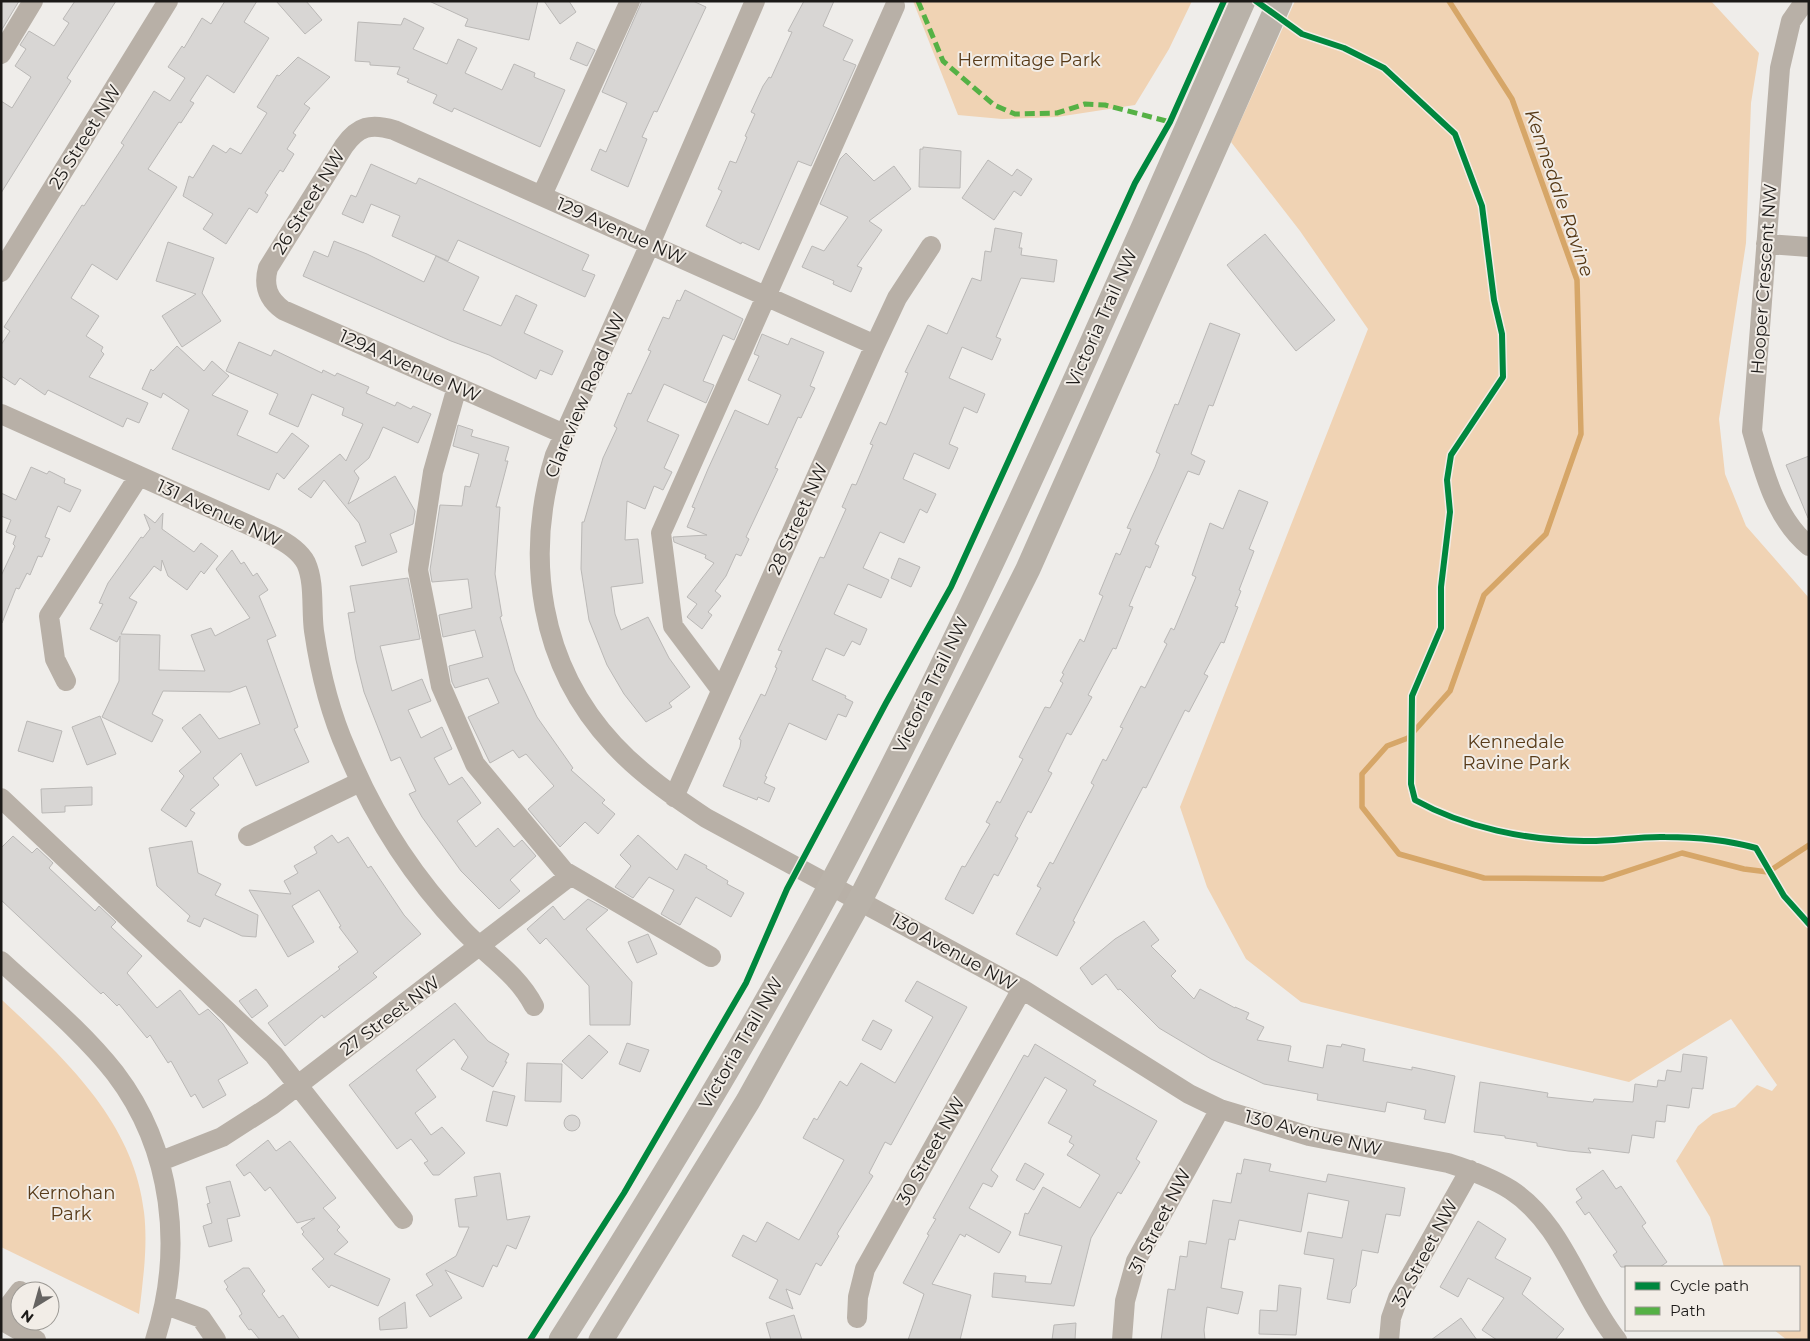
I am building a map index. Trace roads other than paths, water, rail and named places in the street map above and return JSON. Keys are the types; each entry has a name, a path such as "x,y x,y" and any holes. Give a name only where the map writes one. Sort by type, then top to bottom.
{"main road":[{"name":"Victoria Trail NW","path":"562,1340 719,1084 831,884 994,556 1243,1"},
{"name":"Victoria Trail NW","path":"601,1340 748,1100 860,900 1028,569 1280,1"}],"street":[{"path":"1,54 33,1"},
{"name":"25 Street NW","path":"1,272 168,1"},
{"path":"542,195 630,1"},
{"name":"Clareview Road NW","path":"755,1 650,244 564,434 548,479 539,529 540,580 550,631 569,680 597,725 632,764 674,796 739,837 860,900"},
{"name":"Hooper Crescent NW","path":"1805,1 1791,20 1780,68 1752,431 1768,488 1796,536 1809,546"},
{"path":"721,690 673,626 661,533 895,6"},
{"name":"129 Avenue NW","path":"365,126 381,126 394,130 875,345"},
{"name":"26 Street NW","path":"266,286 266,277 273,259 349,138 365,126"},
{"path":"1766,244 1809,247"},
{"name":"28 Street NW","path":"674,796 875,345 897,298 931,246"},
{"name":"129A Avenue NW","path":"266,286 275,304 283,310 564,434"},
{"path":"457,387 433,472 418,570 441,686 475,764 570,876 711,957"},
{"name":"131 Avenue NW","path":"1,414 271,535 300,555 310,574 312,612 324,683 346,749 360,782 384,827 410,865 446,911 480,948 517,979 526,990 534,1006"},
{"name":"131 Avenue NW","path":"66,681 55,659 49,616 139,476"},
{"path":"248,836 360,782"},
{"path":"1,798 274,1055 299,1084 403,1219"},
{"name":"27 Street NW","path":"161,1161 222,1138 253,1119 480,948 570,876"},
{"name":"130 Avenue NW","path":"860,900 1022,989 1189,1094 1220,1109 1309,1136 1448,1163 1470,1170 1512,1190 1542,1218 1559,1242 1594,1307 1617,1340"},
{"path":"1,961 84,1037 116,1074 136,1104 161,1161 168,1196 171,1235 166,1305 155,1340"},
{"name":"30 Street NW","path":"857,1318 858,1298 865,1268 1022,989"},
{"name":"31 Street NW","path":"1122,1340 1125,1301 1136,1261 1220,1109"},
{"name":"32 Street NW","path":"1389,1340 1391,1318 1398,1298 1470,1170"},
{"path":"10,1305 1,1318 36,1340"},
{"path":"166,1305 201,1318 216,1340"}],"waterway":[{"name":"Kennedale Ravine","path":"1449,1 1512,99 1577,280 1581,434 1546,534 1484,595 1450,691 1408,738 1387,746 1362,774 1362,807 1399,854 1484,878 1603,879 1682,853 1744,869 1768,872 1809,845"}],"park label":[{"name":"Hermitage Park","path":"1029,60"},
{"name":"Kennedale Ravine Park","path":"1516,752"},
{"name":"Kernohan Park","path":"71,1203"}]}
